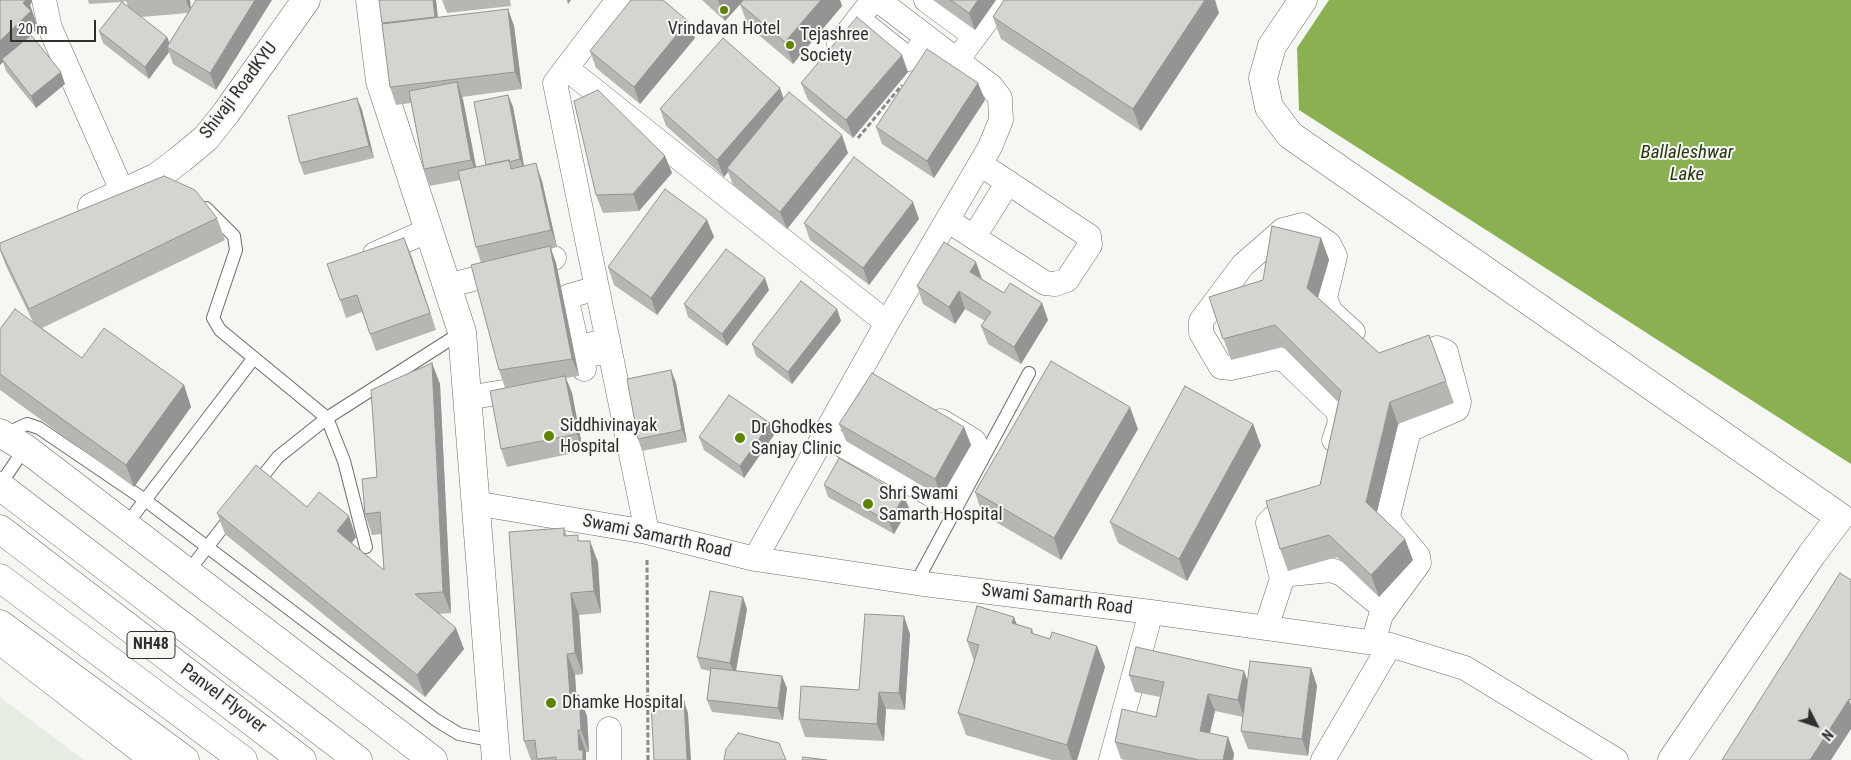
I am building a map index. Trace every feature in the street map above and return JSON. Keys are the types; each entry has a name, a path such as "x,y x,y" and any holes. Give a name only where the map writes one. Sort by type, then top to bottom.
{"main road":[{"name":"Shivaji RoadKYU","path":"70,217 157,177 173,175 226,114 306,0"},
{"path":"370,0 380,81 462,332 495,750"},
{"path":"1303,0 1272,46 1263,78 1269,107 1290,135 1846,520 1812,554 1672,760"},
{"path":"9,439 126,525 433,760"},
{"path":"0,485 358,760"},
{"name":"Panvel Flyover","path":"0,529 302,760"},
{"name":"Panvel Flyover","path":"0,578 243,760"},
{"path":"0,624 185,760"},
{"path":"0,640 155,760"}],"street":[{"path":"44,0 50,28 123,193"},
{"path":"618,0 555,83 647,532"},
{"path":"828,57 873,0"},
{"path":"754,559 832,439 860,372 990,147 1001,120 1000,98 992,87 878,0"},
{"path":"926,0 975,36"},
{"path":"957,60 1002,0"},
{"path":"858,19 908,58 913,56 928,38"},
{"path":"566,68 887,323"},
{"path":"947,220 1045,283 1055,284 1067,280 1090,245 1089,236 980,164"},
{"path":"974,237 1008,182"},
{"path":"1323,760 1382,644 1381,615 1419,562 1418,556 1392,525 1388,516 1409,430 1457,409 1459,402 1446,352 1437,348 1399,364 1388,364 1330,311 1325,298 1335,256 1329,244 1302,226 1283,230 1243,265 1200,320 1201,333 1221,367 1232,368 1276,358 1286,361 1338,412 1340,422 1328,459"},
{"path":"355,263 429,230"},
{"path":"446,286 554,258"},
{"path":"573,324 605,329 581,347 577,345 573,324"},
{"path":"581,369 605,329"},
{"path":"467,398 538,386"},
{"path":"832,439 940,500 946,498 976,446 974,441 925,411"},
{"path":"1266,628 1282,579 1268,523 1275,516 1311,504 1317,496"},
{"name":"Swami Samarth Road","path":"474,503 647,532 754,559 916,584 1151,612 1382,644 1465,668 1616,760"},
{"path":"1281,575 1331,570 1342,574 1386,609"},
{"path":"1111,760 1151,612"},
{"path":"610,728 610,760"}],"lane":[{"path":"196,198 234,236 236,250 213,318 220,330 253,359 327,418 344,461 366,547"},
{"path":"250,493 278,457 327,418 462,332"},
{"path":"126,525 253,359"},
{"path":"916,584 1029,373"},
{"path":"0,485 9,439 27,424 39,428 146,500 436,720 459,734 495,750"},
{"path":"187,573 238,507"}],"path":[{"path":"858,138 910,75 912,67 909,58"},
{"path":"647,532 648,760"}],"shaded area":[{"path":"0,697 84,760 0,760"}],"water":[{"name":"Ballaleshwar Lake","path":"1329,0 1851,0 1851,464 1299,110 1297,48"}],"building":[{"path":"0,0 26,0 23,3 31,11 0,41"},
{"path":"196,0 255,0 210,73 167,47"},
{"path":"379,0 433,0 435,17 382,23"},
{"path":"631,0 663,0 688,21 634,87 590,51"},
{"path":"743,0 821,0 785,42 740,4"},
{"path":"951,0 978,0 969,13"},
{"path":"1004,0 1205,0 1133,109 993,17"},
{"path":"122,2 167,37 145,67 99,31"},
{"path":"508,9 515,72 390,87 382,24"},
{"path":"857,17 902,55 846,120 801,83"},
{"path":"31,35 61,72 31,96 2,59"},
{"path":"723,38 780,88 717,160 660,109"},
{"path":"927,49 978,83 927,161 876,127"},
{"path":"457,82 471,160 424,169 409,91"},
{"path":"598,90 665,156 633,194 596,195 574,101"},
{"path":"789,92 842,135 780,212 727,168"},
{"path":"508,95 520,159 486,165 474,102"},
{"path":"357,98 369,146 300,163 288,116"},
{"path":"854,157 913,202 863,268 804,223"},
{"path":"509,160 511,169 536,163 551,230 476,247 458,171"},
{"path":"164,176 195,190 217,218 29,309 0,249 0,243"},
{"path":"665,189 707,220 651,298 608,267"},
{"path":"1272,226 1321,238 1307,288 1379,353 1429,335 1446,381 1390,402 1366,502 1405,539 1371,575 1329,535 1280,549 1266,501 1320,485 1341,391 1275,325 1223,339 1209,297 1263,280"},
{"path":"404,238 430,313 370,334 357,295 340,300 327,264"},
{"path":"944,242 976,262 970,272 1004,293 1010,283 1042,303 1014,347 981,326 991,312 959,291 949,307 917,286"},
{"path":"550,246 572,359 499,370 471,265"},
{"path":"726,249 765,278 722,334 684,304"},
{"path":"801,281 837,309 788,372 752,344"},
{"path":"15,309 82,358 104,328 184,385 126,465 0,374 0,329"},
{"path":"1051,361 1130,407 1054,538 975,492"},
{"path":"432,363 443,592 415,594 456,628 417,675 217,513 256,465 307,507 319,492 349,516 337,531 384,570 380,512 365,514 362,479 377,477 371,390"},
{"path":"671,370 682,430 638,439 627,379"},
{"path":"872,373 964,427 935,479 839,424"},
{"path":"565,376 577,434 501,449 490,391"},
{"path":"1185,386 1253,424 1179,559 1110,522"},
{"path":"729,395 770,423 740,466 699,437"},
{"path":"839,458 904,496 889,522 824,485"},
{"path":"564,528 564,536 578,535 578,541 590,541 594,591 571,593 575,653 567,654 570,696 579,695 581,730 578,730 579,750 583,750 583,760 556,760 556,757 537,759 535,740 524,741 509,532"},
{"path":"1840,573 1851,580 1851,700 1849,699 1810,760 1722,760"},
{"path":"710,591 743,597 730,663 697,657"},
{"path":"977,606 1014,617 1012,623 1032,629 1031,633 1050,639 1052,632 1097,646 1067,745 958,713 979,645 967,641"},
{"path":"865,614 904,616 899,693 879,692 877,724 799,719 801,686 859,690"},
{"path":"1136,647 1244,671 1238,700 1208,694 1200,731 1228,737 1223,760 1199,760 1115,742 1122,709 1156,717 1164,682 1129,675"},
{"path":"1250,661 1311,668 1302,739 1241,731"},
{"path":"711,668 782,676 778,708 707,700"},
{"path":"684,701 687,760 654,760 651,703"},
{"path":"738,733 779,743 786,760 724,760 726,749"},
{"path":"803,757 827,760 802,760"}],"place":[{"name":"Vrindavan Hotel","path":"724,10"},
{"name":"Tejashree Society","path":"790,45"},
{"name":"Siddhivinayak Hospital","path":"549,436"},
{"name":"Dr Ghodkes Sanjay Clinic","path":"740,438"},
{"name":"Shri Swami Samarth Hospital","path":"868,504"},
{"name":"Dhamke Hospital","path":"551,703"}]}
